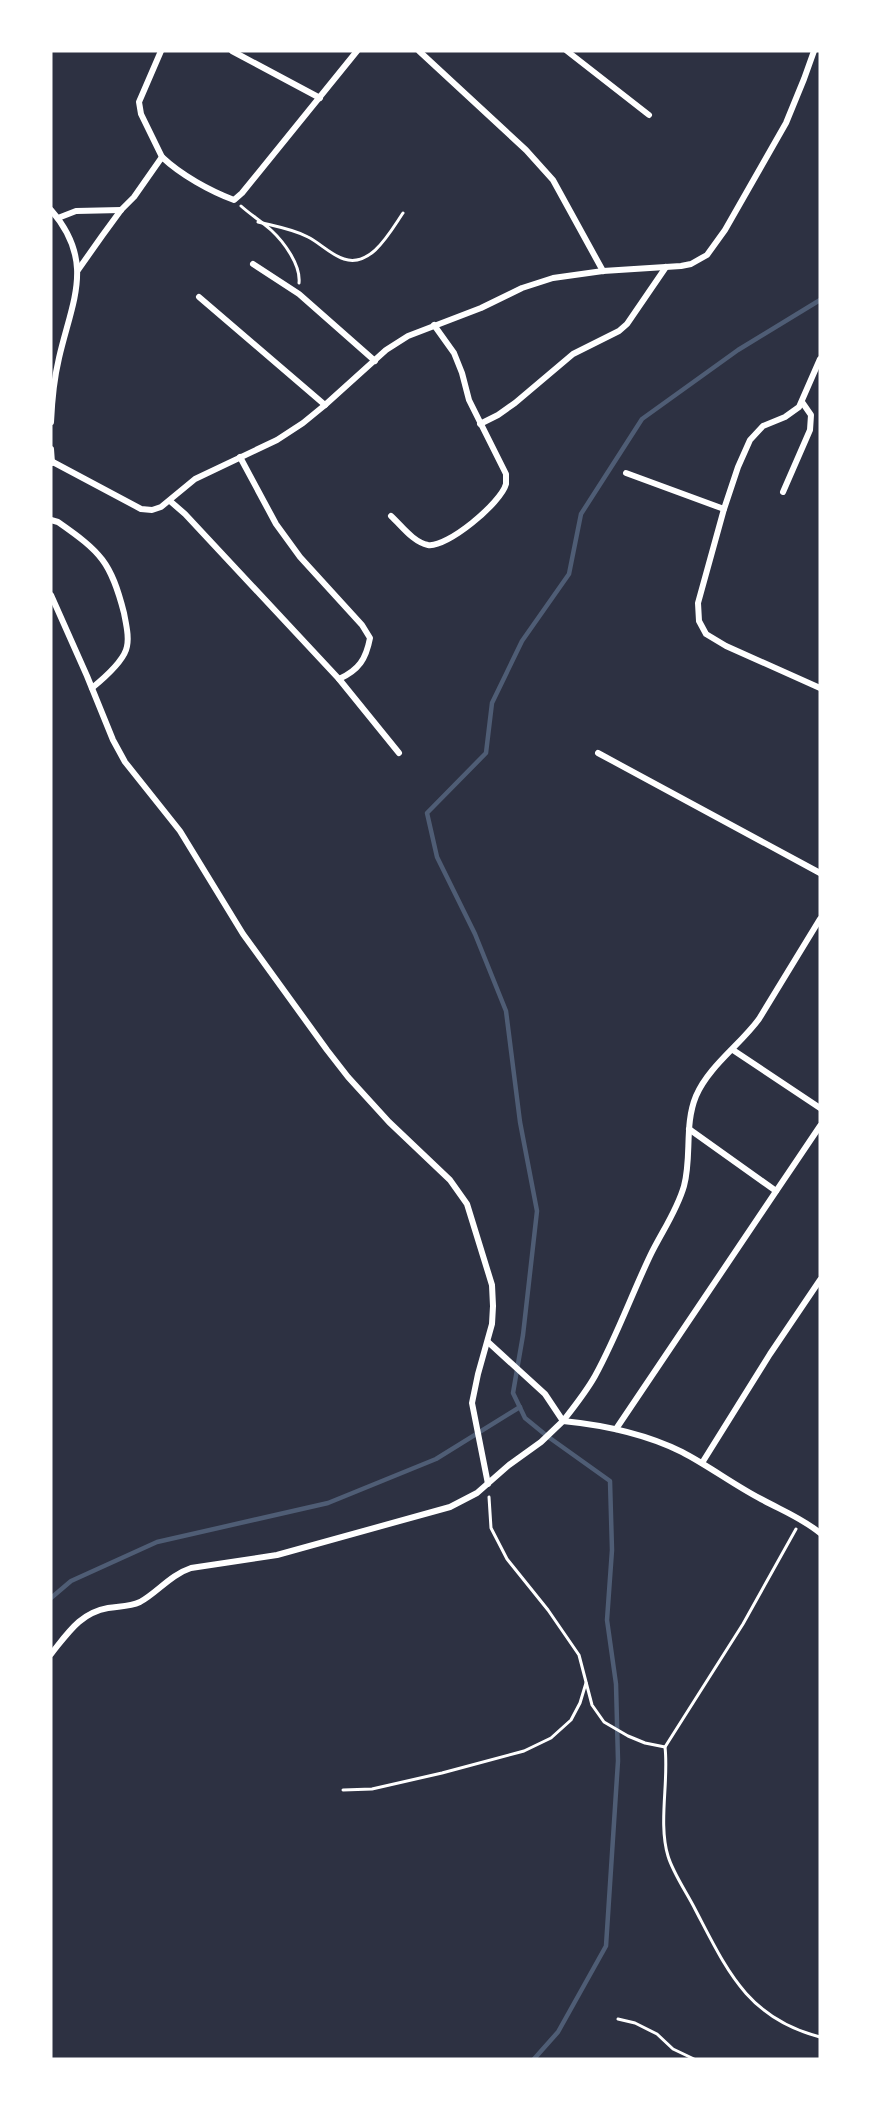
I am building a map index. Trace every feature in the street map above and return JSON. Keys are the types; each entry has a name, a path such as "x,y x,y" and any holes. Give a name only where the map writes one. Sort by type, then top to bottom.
{"street":[{"path":"161,51 140,102 141,114 162,158 171,166 234,200 357,51"},
{"path":"232,51 320,98"},
{"path":"419,51 526,150 553,180 603,271"},
{"path":"567,51 649,115"},
{"path":"51,449 51,463 141,509 152,510 170,501 195,479 277,440 325,405 386,350 408,336 538,283 566,276 603,271 691,264 707,255 714,247 786,123 814,51"},
{"path":"78,270 162,158"},
{"path":"51,210 71,240 78,270 76,294 54,381 51,422"},
{"path":"58,218 76,211 121,210"},
{"path":"253,264 299,294 375,361"},
{"path":"480,424 506,409 573,354 619,331 627,324 666,267"},
{"path":"199,297 325,405"},
{"path":"392,516 414,539 436,546 468,526 494,502 506,484 506,474 469,400 454,353 434,325"},
{"path":"820,359 802,402 795,411 763,426 750,440 724,509 698,603 699,621 706,634 726,646 820,688"},
{"path":"783,492 810,430 811,415 802,402"},
{"path":"240,457 276,524 300,557 362,625 370,638 361,665 351,674 339,679"},
{"path":"626,473 724,509"},
{"path":"170,501 185,514 339,679 399,753"},
{"path":"51,520 58,522 95,550 108,565 117,587 128,640 126,652 103,679 92,688"},
{"path":"51,595 112,740 125,762 180,831 226,909 268,970 348,1077 388,1122 450,1180 463,1198 477,1234 492,1285 493,1316 472,1404 488,1484"},
{"path":"598,753 820,873"},
{"path":"51,1654 88,1614 109,1608 128,1607 137,1603 147,1598 178,1572 190,1568 277,1555 450,1507 477,1493 541,1442 563,1421 594,1377 677,1205 686,1178 689,1129 697,1095 722,1059 733,1050 759,1018 820,919"},
{"path":"733,1050 820,1108"},
{"path":"616,1429 820,1126"},
{"path":"689,1129 776,1191"},
{"path":"702,1463 770,1354 820,1280"},
{"path":"488,1342 545,1394 563,1421 616,1429 662,1443 702,1463 761,1500 802,1519 820,1533"}],"path":[{"path":"234,200 258,222 271,230 296,262 300,278 299,294"},
{"path":"258,222 306,236 343,259 358,261 383,242 403,213"},
{"path":"488,1484 491,1528 507,1559 548,1610 579,1655 592,1704 604,1722 645,1743 665,1747"},
{"path":"802,1519 743,1624 665,1747 668,1766 665,1832 668,1856 726,1968 748,1996 774,2019 797,2031 820,2037"},
{"path":"343,1790 372,1789 452,1771 524,1751 551,1738 571,1720 580,1703 586,1683"},
{"path":"618,2019 657,2034 674,2049 694,2059"}],"waterway":[{"path":"534,2059 558,2032 606,1946 618,1761 616,1684 607,1620 612,1550 610,1481 525,1418 513,1393 523,1335 537,1211 520,1122 506,1011 475,934 437,857 427,813 486,753 492,703 522,641 569,574 581,514 642,419 738,350 820,300"},
{"path":"51,1598 71,1581 157,1542 328,1503 436,1459 520,1407"}]}
